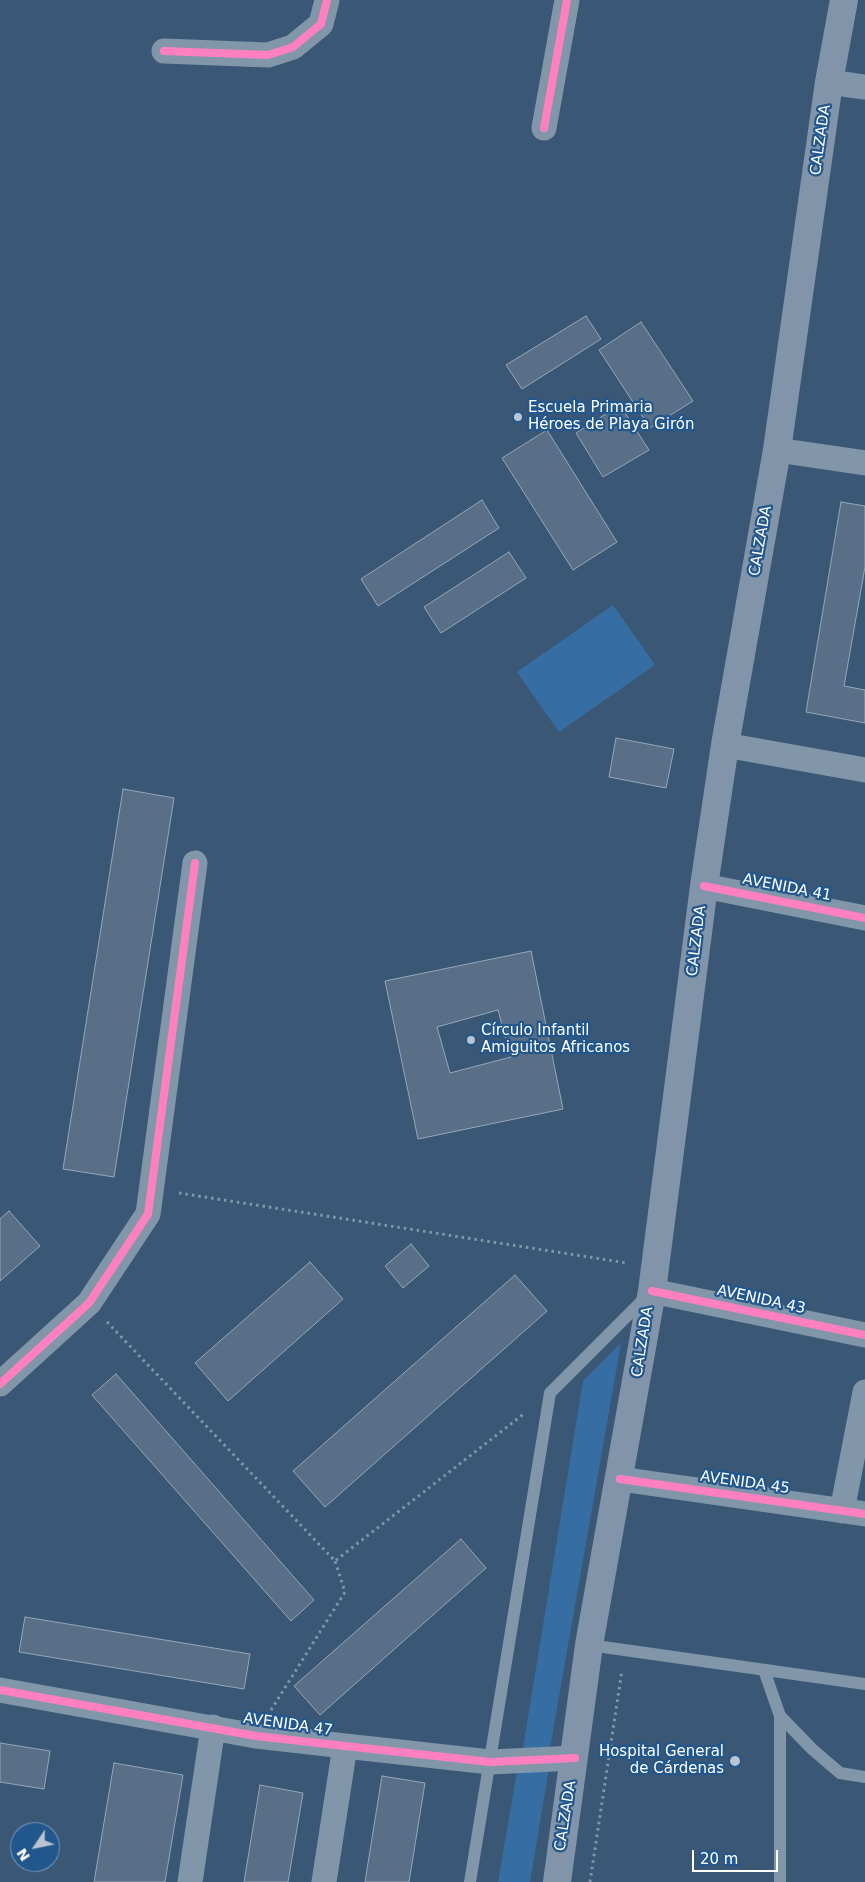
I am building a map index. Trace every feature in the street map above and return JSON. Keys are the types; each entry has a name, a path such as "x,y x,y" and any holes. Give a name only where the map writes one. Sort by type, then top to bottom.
{"main road":[{"name":"CALZADA","path":"556,1882 575,1758 589,1645 620,1479 653,1279 704,886 725,745 776,450 829,82 844,0"}],"street":[{"path":"164,50 268,54 277,52 293,47 321,24 327,0"},
{"path":"544,128 567,0"},
{"path":"829,82 865,87"},
{"path":"776,450 865,463"},
{"path":"725,745 865,770"},
{"path":"0,1384 89,1303 148,1214 195,863"},
{"name":"AVENIDA 41","path":"704,886 865,918"},
{"name":"AVENIDA 43","path":"653,1279 865,1335"},
{"path":"854,1513 865,1392"},
{"name":"AVENIDA 45","path":"620,1479 854,1513"},
{"name":"AVENIDA 47","path":"0,1690 256,1736 490,1762 575,1758"},
{"path":"190,1882 213,1727"},
{"path":"324,1882 344,1746"}],"lane":[{"path":"470,1882 550,1393 653,1279"},
{"path":"589,1645 865,1684"},
{"path":"764,1670 780,1716 780,1882"},
{"path":"780,1716 812,1749 840,1773 865,1777"}],"path":[{"path":"151,1188 653,1279"},
{"path":"89,1303 336,1561 345,1592 256,1736"},
{"path":"336,1561 550,1393"},
{"path":"590,1882 625,1651"}],"shaded area":[{"path":"613,605 655,665 559,732 517,672"},
{"path":"621,1343 550,1748 523,1748 583,1381"},
{"path":"521,1748 550,1762 530,1882 498,1882"}],"building":[{"path":"586,316 601,339 522,389 506,365"},
{"path":"641,322 693,401 650,428 599,350"},
{"path":"620,405 649,450 603,477 576,433"},
{"path":"547,430 617,542 573,570 502,458"},
{"path":"482,500 499,528 378,606 361,579"},
{"path":"841,502 865,506 865,567 844,686 865,690 865,723 806,712"},
{"path":"509,552 526,578 441,633 424,607"},
{"path":"616,738 674,749 666,788 609,777"},
{"path":"123,789 174,798 114,1177 63,1169"},
{"path":"531,951 563,1109 418,1139 385,981","holes":["498,1010 511,1057 450,1073 437,1027"]},
{"path":"9,1211 40,1246 0,1281 0,1219"},
{"path":"411,1244 429,1266 403,1288 385,1266"},
{"path":"310,1262 343,1299 228,1401 195,1363"},
{"path":"515,1275 547,1311 325,1507 293,1471"},
{"path":"116,1374 314,1600 291,1621 92,1395"},
{"path":"461,1539 486,1568 320,1715 294,1686"},
{"path":"25,1617 250,1654 244,1689 19,1652"},
{"path":"0,1743 50,1751 44,1789 0,1782"},
{"path":"114,1763 183,1775 165,1882 94,1882"},
{"path":"382,1776 425,1783 409,1882 365,1882"},
{"path":"260,1785 303,1793 288,1882 244,1882"}],"cycle path":[{"path":"164,51 268,55 293,47 321,24 327,0"},
{"path":"544,128 567,0"},
{"path":"0,1384 89,1303 148,1214 195,863"},
{"path":"704,886 865,918"},
{"path":"652,1291 865,1335"},
{"path":"620,1479 865,1514"},
{"path":"0,1690 256,1736 490,1762 575,1758"}],"place":[{"name":"Escuela Primaria Héroes de Playa Girón","path":"518,417"},
{"name":"Círculo Infantil Amiguitos Africanos","path":"471,1040"},
{"name":"Hospital General de Cárdenas","path":"735,1761"}]}
